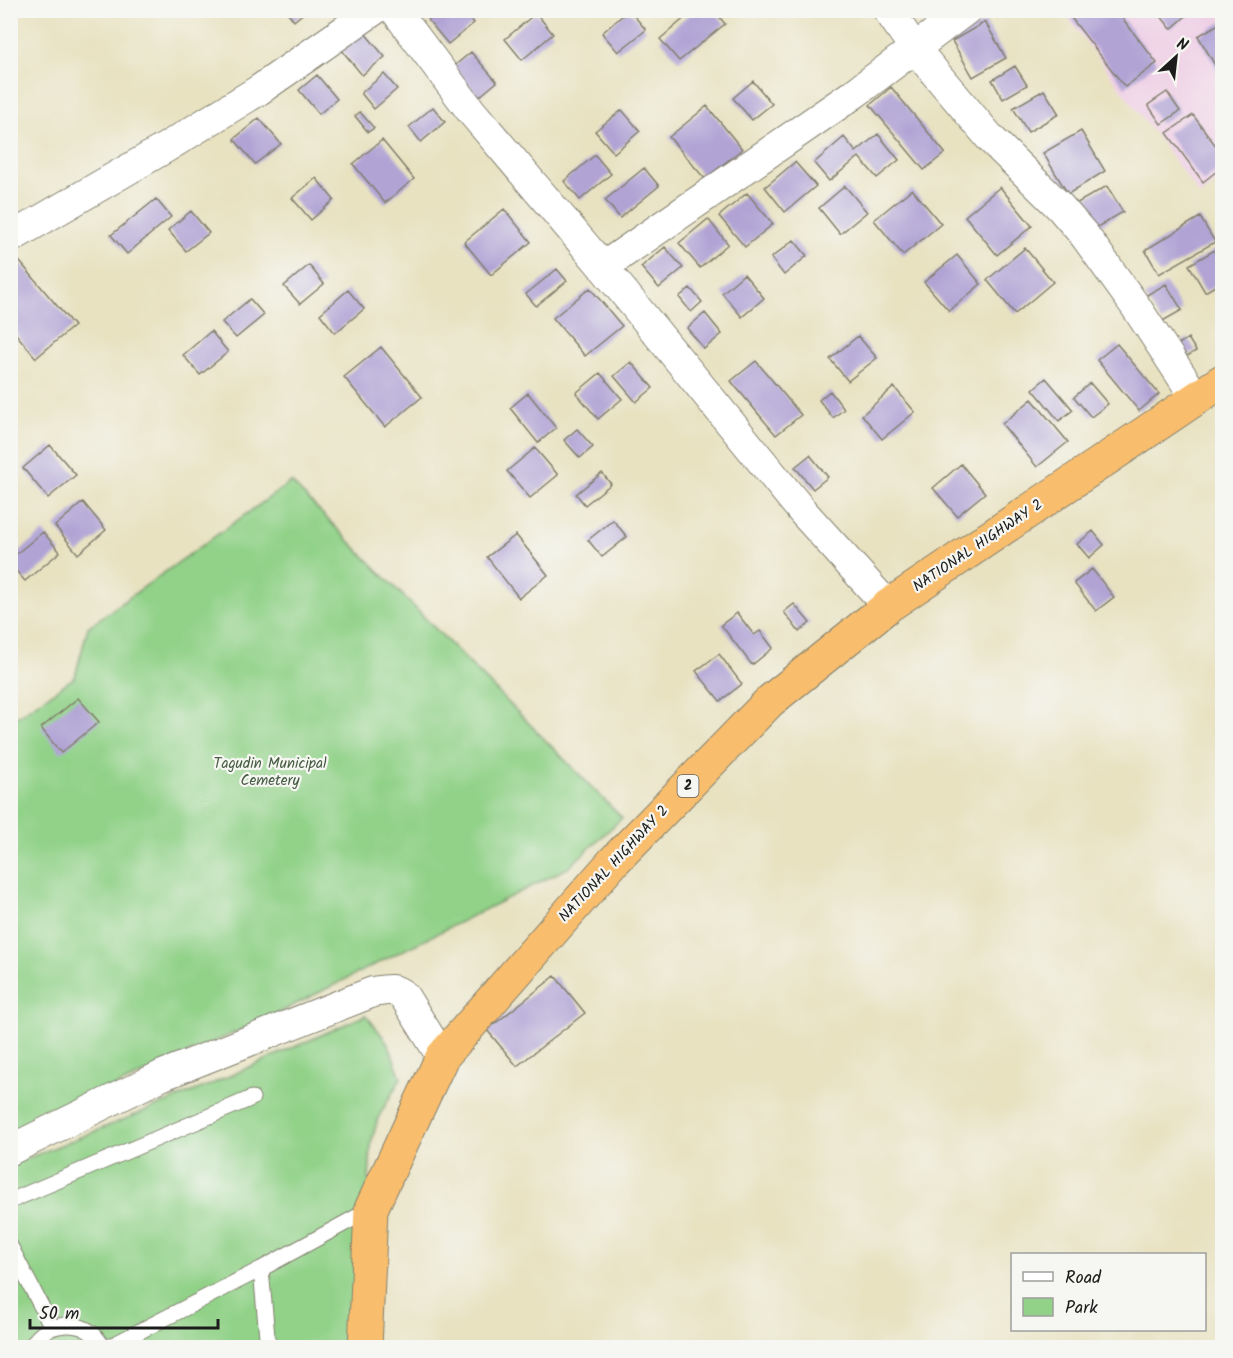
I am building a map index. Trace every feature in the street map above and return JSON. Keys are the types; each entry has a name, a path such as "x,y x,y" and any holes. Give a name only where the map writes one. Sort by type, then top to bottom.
{"highway":[{"name":"NATIONAL HIGHWAY 2","path":"365,1347 371,1209 442,1057 614,861 770,701 888,606 1209,389"}],"street":[{"path":"10,238 240,101 374,10"},
{"path":"395,10 471,111 603,267 803,512 888,606"},
{"path":"888,10 915,49 991,139 1060,207 1085,236 1136,307 1209,389"},
{"path":"603,267 915,49 966,10"},
{"path":"10,1150 164,1075 372,993 391,989 404,996 442,1057"}],"lane":[{"path":"10,1201 252,1098"},
{"path":"31,1347 34,1341 52,1327 72,1324 92,1332 105,1347 261,1269 371,1209"},
{"path":"10,1246 52,1327"},
{"path":"261,1269 268,1347"}],"shaded area":[{"path":"1063,11 1222,11 1222,178 1200,195"}],"green space":[{"name":"Tagudin Municipal Cemetery","path":"291,482 622,818 568,868 280,1012 11,1134 11,721 75,677 88,627"},
{"path":"366,1015 388,1043 401,1078 378,1118 371,1144 360,1347 11,1348 11,1165 207,1086"}],"building":[{"path":"286,10 307,10 294,21"},
{"path":"439,10 463,10 474,23 448,44 428,20"},
{"path":"629,10 646,30 618,52 602,33"},
{"path":"694,10 714,10 725,24 679,61 660,39"},
{"path":"1065,10 1116,10 1157,63 1125,87"},
{"path":"1156,10 1193,10 1171,29"},
{"path":"536,13 553,34 522,60 505,39"},
{"path":"985,22 1006,58 973,77 952,41"},
{"path":"1222,22 1222,77 1198,36"},
{"path":"358,25 385,57 362,75 336,43"},
{"path":"471,52 497,82 479,97 453,67"},
{"path":"1015,66 1027,85 1003,99 992,80"},
{"path":"384,74 397,89 374,109 361,93"},
{"path":"317,75 337,99 319,114 299,90"},
{"path":"753,81 772,104 752,120 733,98"},
{"path":"891,87 945,153 924,170 870,105"},
{"path":"1044,90 1059,114 1028,132 1013,108"},
{"path":"1167,92 1180,111 1161,124 1148,105"},
{"path":"707,106 742,149 705,179 669,137"},
{"path":"433,107 445,122 421,142 409,127"},
{"path":"622,110 640,131 614,153 595,131"},
{"path":"360,112 374,128 368,132 355,116"},
{"path":"1193,115 1222,154 1222,167 1203,182 1167,133"},
{"path":"259,118 281,144 255,164 234,139"},
{"path":"1081,131 1105,171 1068,194 1043,153"},
{"path":"878,134 899,160 877,178 859,157 829,181 814,163 844,137 856,152"},
{"path":"382,140 414,179 385,203 353,164"},
{"path":"595,155 611,174 580,200 564,181"},
{"path":"795,162 816,186 785,212 765,187"},
{"path":"644,168 659,186 620,218 605,200"},
{"path":"316,178 334,200 311,220 292,198"},
{"path":"845,186 867,212 840,234 819,208"},
{"path":"1107,186 1123,212 1087,233 1072,206"},
{"path":"1000,187 1032,226 997,255 965,216"},
{"path":"912,189 941,224 903,255 874,220"},
{"path":"747,193 773,224 745,247 719,216"},
{"path":"156,199 171,217 127,254 111,235"},
{"path":"504,209 531,242 491,275 464,242"},
{"path":"191,211 209,233 186,251 168,230"},
{"path":"1200,217 1215,242 1159,274 1145,250"},
{"path":"708,219 728,244 700,268 679,243"},
{"path":"794,240 807,256 784,275 771,258"},
{"path":"665,247 683,268 659,288 641,267"},
{"path":"1025,248 1053,282 1015,314 987,280"},
{"path":"1218,248 1222,255 1222,282 1205,292 1189,265"},
{"path":"10,250 74,326 36,358 10,327"},
{"path":"957,255 981,284 949,311 924,282"},
{"path":"309,265 324,284 300,304 284,286"},
{"path":"557,269 567,281 536,306 526,294"},
{"path":"744,274 764,298 742,317 722,293"},
{"path":"1166,284 1182,310 1161,322 1145,296"},
{"path":"590,288 622,326 585,356 553,318"},
{"path":"690,288 702,302 691,312 679,297"},
{"path":"348,290 364,309 335,333 320,314"},
{"path":"250,299 264,315 236,338 222,322"},
{"path":"705,313 722,334 704,349 687,328"},
{"path":"211,331 228,352 200,375 183,355"},
{"path":"858,336 877,358 848,381 830,359"},
{"path":"1188,338 1196,351 1182,359 1175,347"},
{"path":"1117,344 1159,394 1139,411 1097,360"},
{"path":"381,347 422,397 385,427 344,377"},
{"path":"756,361 801,415 776,435 731,381"},
{"path":"631,362 653,388 636,402 614,376"},
{"path":"600,373 622,399 598,419 576,393"},
{"path":"1046,378 1073,410 1059,421 1033,389"},
{"path":"1090,383 1108,404 1091,417 1074,397"},
{"path":"894,387 915,412 882,439 862,415"},
{"path":"830,391 844,409 833,418 819,400"},
{"path":"528,393 556,428 538,443 510,408"},
{"path":"1032,399 1068,442 1037,467 1002,424"},
{"path":"577,429 593,447 580,458 564,440"},
{"path":"50,445 76,475 48,498 23,468"},
{"path":"535,448 558,475 530,498 507,471"},
{"path":"810,455 828,477 813,489 795,467"},
{"path":"961,464 985,493 957,516 933,488"},
{"path":"602,473 611,484 585,505 576,494"},
{"path":"83,502 106,530 78,554 55,526"},
{"path":"613,520 627,537 602,557 588,540"},
{"path":"1093,531 1104,545 1089,558 1077,544"},
{"path":"43,532 60,552 25,581 10,564 10,559"},
{"path":"516,535 548,575 519,598 487,557"},
{"path":"1092,569 1114,597 1096,611 1074,583"},
{"path":"794,604 810,623 799,632 784,612"},
{"path":"737,613 754,635 760,631 773,648 752,665 721,625"},
{"path":"719,654 742,684 720,701 696,671"},
{"path":"78,698 99,722 61,753 41,728"},
{"path":"555,976 585,1013 517,1066 487,1030"}]}
